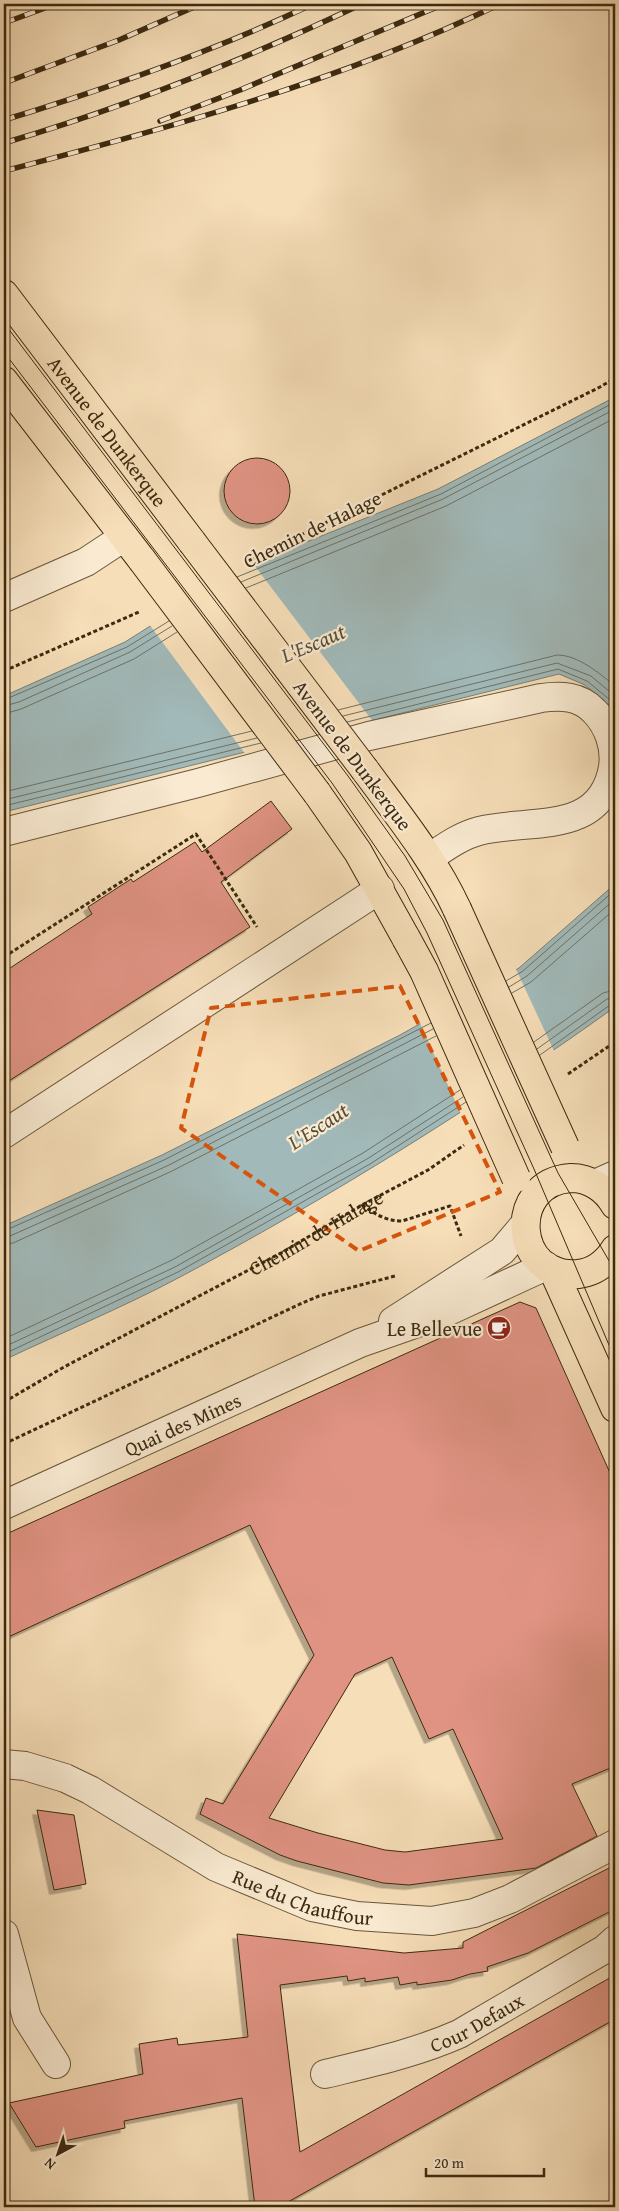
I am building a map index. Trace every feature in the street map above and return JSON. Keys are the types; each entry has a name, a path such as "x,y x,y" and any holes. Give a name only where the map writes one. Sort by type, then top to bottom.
{"main road":[{"name":"Avenue de Dunkerque","path":"4,294 365,770 429,858 457,909 565,1147 599,1180 615,1205"},
{"path":"4,381 142,560 317,793 380,889 424,971 516,1178 526,1204 526,1234 531,1250 550,1268 615,1408"},
{"path":"526,1218 538,1194 553,1182 572,1178 599,1180"},
{"path":"550,1268 568,1274 588,1272 608,1259 615,1249"}],"street":[{"path":"4,598 96,558 117,528"},
{"path":"4,832 198,783 370,736 541,698 558,696 575,699 593,710 602,719 613,749 612,772 602,793 587,811 569,820 479,831 459,839 429,858"},
{"path":"4,1134 380,889"},
{"name":"Quai des Mines","path":"360,1343 502,1251 526,1218"},
{"name":"Quai des Mines","path":"4,1505 360,1343 440,1315 550,1268"},
{"name":"Rue du Chauffour","path":"4,1764 25,1766 65,1778 90,1790 216,1867 312,1907 334,1913 432,1921 474,1913 510,1899 615,1844"},
{"path":"4,1934 27,2018 56,2064"},
{"name":"Cour Defaux","path":"325,2074 427,2048 459,2034 605,1949 615,1940"}],"path":[{"name":"Chemin de Halage","path":"246,562 615,378"},
{"path":"4,670 144,610"},
{"path":"4,957 196,834 276,957"},
{"path":"566,1075 615,1042"},
{"name":"Chemin de Halage","path":"4,1402 64,1367 281,1253 428,1170 469,1142"},
{"path":"362,1206 377,1216 402,1221 450,1206 464,1244"},
{"path":"4,1444 300,1304 319,1296 397,1276"},
{"path":"610,1300 615,1312"}],"highlighted area":[{"path":"400,986 500,1192 359,1251 181,1128 211,1008"}],"water":[{"name":"L'Escaut","path":"615,397 615,710 585,685 559,674 4,812 4,696 125,642 242,568 438,489"},
{"name":"L'Escaut","path":"615,884 615,1007 457,1115 294,1214 160,1287 4,1360 4,1226 162,1155 400,1035 519,968"}],"pier":[{"path":"252,562 374,723 246,755 149,624 240,566"},
{"path":"515,967 555,1053 461,1114 419,1021"}],"building":[{"path":"257,458 269,461 280,468 287,479 290,491 287,503 280,514 269,521 257,524 245,521 234,514 227,503 224,491 227,479 234,468 245,461"},
{"path":"271,801 292,829 221,882 250,927 4,1084 4,972 92,914 88,907 131,879 133,882 195,842 202,852"},
{"path":"520,1302 536,1308 615,1484 615,1766 572,1784 597,1836 536,1868 409,1885 383,1883 280,1855 200,1814 206,1798 223,1804 314,1655 250,1525 4,1639 4,1535","holes":["392,1657 429,1739 453,1729 503,1839 405,1852 385,1850 269,1818 355,1674"]},
{"path":"37,1810 74,1815 86,1884 54,1890"},
{"path":"615,1865 615,1909 528,1953 487,1967 488,1971 452,1980 417,1985 417,1982 400,1985 398,1977 365,1982 365,1978 348,1981 347,1976 280,1985 300,2152 615,1975 615,2019 279,2207 255,2207 242,2098 124,2121 125,2128 36,2147 9,2103 143,2074 139,2044 177,2038 178,2045 248,2037 237,1934 404,1953 463,1948 463,1942"}],"tram line":[{"path":"4,323 348,776 405,856 443,920 558,1173 615,1271"},
{"path":"4,352 332,783 404,889 427,933 534,1169 615,1359"}],"railway":[{"path":"4,23 56,4"},
{"path":"4,83 119,40 201,4"},
{"path":"4,120 161,68 313,4"},
{"path":"4,143 96,114 186,81 318,25 362,4"},
{"path":"160,121 240,90 444,4"},
{"path":"4,171 194,119 319,79 441,31 500,4"}],"place":[{"name":"Le Bellevue","path":"499,1328"}]}
